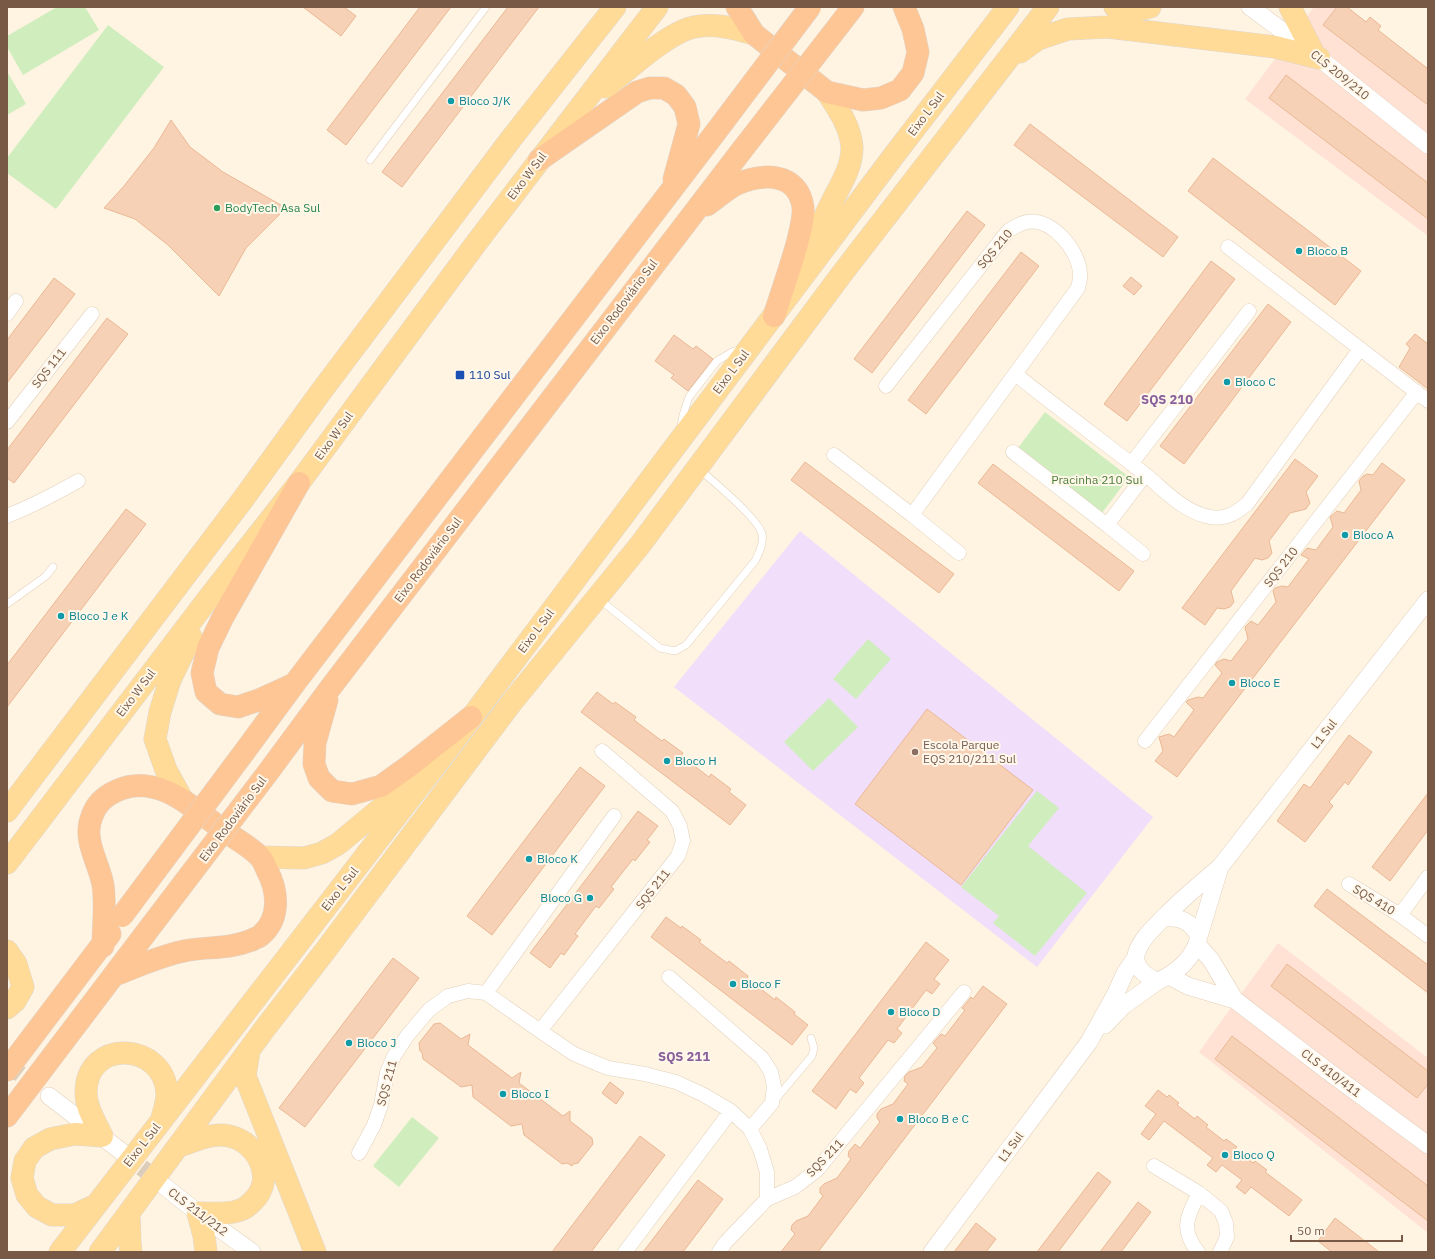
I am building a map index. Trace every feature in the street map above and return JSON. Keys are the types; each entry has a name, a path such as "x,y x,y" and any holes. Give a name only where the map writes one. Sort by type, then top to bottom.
{"highway":[{"path":"737,7 754,34 827,92 863,100 881,98 900,90 913,73 918,52 913,29 904,7"},
{"path":"7,1070 102,946 122,916 295,683 810,7"},
{"name":"Eixo Rodoviário Sul","path":"7,1116 270,772 331,687 688,219 853,7"},
{"path":"539,160 637,92 650,88 664,88 676,95 685,106 689,124 672,190"},
{"path":"688,219 736,184 762,177 783,179 797,189 803,207 801,227 774,316"},
{"path":"295,683 259,700 238,706 220,704 206,692 202,673 208,648 223,617 299,482"},
{"path":"331,687 315,743 314,764 319,778 332,791 352,794 381,786 471,717"},
{"path":"102,946 104,911 103,885 90,844 88,830 98,803 109,794 123,788 140,785 159,788 182,799 260,857 270,876 276,894 275,910 269,924 260,936 242,944 185,951 159,958 115,975"}],"main road":[{"path":"7,811 230,517 320,393 511,139 615,7"},
{"name":"Eixo W Sul","path":"7,863 299,482 539,160 657,7"},
{"name":"Eixo L Sul","path":"60,1252 441,758 1008,7"},
{"name":"Eixo L Sul","path":"100,1252 249,1050 512,702 640,545 841,275 1048,7"},
{"path":"1115,7 1132,12 1150,7"},
{"path":"1290,7 1316,56"},
{"path":"578,109 645,56 670,38 690,28 708,26 726,27 754,34"},
{"path":"1004,63 1038,39 1068,29 1108,27 1275,47 1316,56"},
{"path":"802,279 813,245 825,216 849,167 852,147 848,128 840,111 827,92"},
{"path":"182,799 166,770 155,739 160,712 170,680 211,595"},
{"path":"260,857 304,858 322,853 338,844 441,758"},
{"path":"7,951 16,964 23,987 15,1002 7,1008"},
{"path":"249,1050 246,1076 315,1252"},
{"path":"96,1205 75,1215 52,1214 37,1207 27,1195 22,1178 25,1161 34,1148 50,1139 75,1134 102,1136 88,1105 86,1093 89,1077 98,1062 110,1054 128,1053 146,1058 157,1067 165,1081 167,1095 162,1120"},
{"path":"179,1146 212,1136 229,1135 244,1140 256,1153 262,1168 264,1182 256,1198 245,1208 227,1214 198,1213 204,1236 206,1252"},
{"path":"129,1214 131,1252"}],"street":[{"name":"CLS 209/210","path":"1250,7 1316,56 1428,146"},
{"name":"SQS 210","path":"886,386 1008,231 1017,225 1028,221 1041,223 1053,229 1072,248 1078,260 1081,274 1078,288 912,515"},
{"path":"1228,248 1428,401"},
{"path":"7,314 16,301"},
{"path":"1131,464 1249,311"},
{"name":"SQS 111","path":"7,422 92,314"},
{"path":"1015,374 1187,509 1206,517 1222,518 1235,513 1247,504 1360,349"},
{"name":"SQS 210","path":"1145,741 1416,392"},
{"path":"1013,452 1143,554"},
{"path":"834,455 959,553"},
{"path":"1107,525 1145,475"},
{"path":"7,516 50,497 78,481"},
{"name":"L1 Sul","path":"1164,918 1181,900 1220,867 1428,600"},
{"name":"SQS 211","path":"540,1032 678,856 683,841 680,826 672,811 602,751"},
{"path":"614,816 486,992 540,1032 574,1054 608,1068 645,1074 676,1082 704,1095 731,1111 750,1129 760,1149 768,1172 767,1199"},
{"name":"L1 Sul","path":"1198,940 1220,867"},
{"name":"SQS 410","path":"1400,915 1428,877"},
{"name":"SQS 410","path":"1349,884 1400,915 1428,936"},
{"path":"1107,1009 1119,968 1140,930 1164,905 1181,900"},
{"path":"1175,917 1185,921 1194,927 1198,940 1188,959 1177,970 1163,979 1151,979 1143,972 1138,964 1136,956 1141,944 1152,928 1164,918 1175,917"},
{"name":"CLS 410/411","path":"1198,940 1235,1000"},
{"name":"L1 Sul","path":"1089,1042 1125,973 1136,956"},
{"path":"669,977 762,1058 771,1072 774,1086 772,1103 750,1129"},
{"name":"L1 Sul","path":"932,1252 1089,1042 1123,1006 1163,979"},
{"name":"CLS 410/411","path":"1163,979 1235,1000 1428,1145"},
{"name":"SQS 211","path":"359,1153 374,1125 381,1105 387,1073 394,1056 407,1036 429,1010 448,996 468,991 486,992"},
{"name":"SQS 211","path":"719,1252 725,1243 767,1199 795,1186 817,1170 964,992"},
{"path":"49,1096 122,1152"},
{"path":"625,1252 731,1111"},
{"path":"1154,1166 1199,1193 1221,1211 1226,1222 1227,1237 1220,1252"},
{"name":"CLS 211/212","path":"164,1186 198,1213 252,1252"},
{"path":"1198,1252 1190,1242 1186,1228 1190,1211 1199,1193"}],"lane":[{"path":"370,160 486,7"},
{"path":"597,597 660,648 675,651 686,645 755,561 761,548 763,534 756,522 697,468"},
{"path":"7,604 46,576 52,567"},
{"path":"772,1103 812,1056 814,1048 811,1038"}],"shaded area":[{"path":"1314,7 1347,7 1428,68 1428,236 1245,99"},
{"name":"Escola Parque EQS 210/211 Sul","path":"800,531 1153,817 1037,967 674,687"},
{"path":"1278,943 1428,1058 1428,1233 1199,1052"}],"green space":[{"path":"57,7 85,7 99,30 23,75 7,47 7,36"},
{"path":"108,25 164,67 56,209 7,173 7,158"},
{"path":"8,73 26,104 7,115 7,74"},
{"name":"Pracinha 210 Sul","path":"1045,412 1129,477 1102,513 1018,448"},
{"path":"868,639 891,659 856,699 833,679"},
{"path":"829,698 858,727 813,771 784,742"},
{"path":"1037,791 1059,808 1028,846 1087,893 1035,956 993,923 999,916 961,887"},
{"path":"412,1117 439,1138 399,1187 373,1166"}],"building":[{"path":"303,7 344,7 356,16 341,36"},
{"path":"420,7 451,7 346,145 327,130"},
{"name":"Bloco J/K","path":"508,7 539,7 402,187 382,172"},
{"path":"1337,7 1347,7 1366,22 1370,17 1381,26 1378,30 1428,69 1428,105 1323,25"},
{"path":"1286,75 1428,183 1428,219 1269,98"},
{"path":"171,120 190,147 223,172 286,208 246,248 219,296 168,245 135,219 104,208 124,186 154,148"},
{"path":"1030,124 1178,237 1163,257 1014,145"},
{"name":"Bloco B","path":"1213,158 1361,271 1335,305 1188,191"},
{"path":"967,211 985,225 872,373 854,359"},
{"path":"1021,252 1039,266 926,414 908,400"},
{"path":"1211,261 1235,279 1127,421 1104,404"},
{"path":"1131,277 1142,286 1134,295 1123,286"},
{"path":"54,278 75,294 7,383 7,340"},
{"name":"Bloco C","path":"1268,304 1291,322 1184,464 1160,446"},
{"path":"107,318 128,334 14,483 7,478 7,450"},
{"path":"1415,334 1428,344 1428,389 1399,367 1410,348 1406,344"},
{"path":"674,335 693,349 696,346 713,359 688,391 671,378 674,375 655,361"},
{"path":"1295,459 1318,476 1306,492 1310,503 1306,509 1290,513 1269,541 1272,553 1268,558 1262,560 1255,558 1231,591 1234,602 1230,607 1224,609 1217,608 1205,625 1182,608"},
{"path":"805,462 954,574 939,593 791,480"},
{"path":"1382,463 1405,480 1177,777 1155,761 1163,751 1159,737 1169,734 1174,737 1194,710 1186,702 1198,697 1203,698 1222,673 1215,665 1217,662 1224,659 1231,661 1248,639 1245,627 1251,621 1258,625 1276,602 1273,591 1275,588 1282,586 1288,587 1309,559 1301,555 1307,548 1316,550 1333,527 1330,517 1337,511 1344,513 1361,490 1359,481 1367,474 1373,475"},
{"path":"993,464 1134,571 1119,591 978,483"},
{"name":"Bloco J e K","path":"126,509 146,524 7,707 7,665"},
{"name":"Bloco H","path":"597,692 613,704 615,702 636,717 634,720 662,741 664,739 683,753 681,756 709,777 711,774 731,789 729,792 746,805 730,825 581,712"},
{"name":"Escola Parque EQS 210/211 Sul","path":"927,709 1033,790 961,885 855,804"},
{"path":"1349,735 1372,752 1348,785 1345,782 1329,802 1333,806 1305,842 1277,821 1304,784 1310,788"},
{"name":"Bloco K","path":"580,767 605,786 492,935 467,916"},
{"path":"1428,793 1428,830 1390,881 1372,867"},
{"name":"Bloco G","path":"638,811 658,826 647,840 650,842 635,861 633,859 611,887 614,889 599,908 596,906 575,934 578,936 564,955 561,953 550,968 530,953"},
{"path":"1327,889 1428,965 1428,993 1314,906"},
{"name":"Bloco F","path":"666,917 681,928 682,926 701,940 699,942 727,963 729,961 748,976 747,978 775,1000 776,997 795,1012 794,1014 808,1025 792,1045 651,937"},
{"name":"Bloco D","path":"926,942 949,960 934,979 940,984 932,994 926,990 897,1029 902,1033 894,1043 888,1040 859,1078 864,1083 856,1093 850,1089 836,1109 812,1091"},
{"name":"Bloco J","path":"393,958 419,978 305,1127 279,1108"},
{"path":"1287,964 1428,1071 1428,1084 1417,1098 1271,986"},
{"name":"Bloco B e C","path":"983,986 1007,1004 818,1252 781,1252 795,1234 791,1230 792,1225 796,1221 808,1216 823,1196 820,1193 820,1188 824,1184 837,1178 851,1159 848,1156 849,1151 855,1144 860,1148 880,1122 877,1118 877,1114 881,1109 893,1104 908,1084 904,1081 905,1076 909,1072 922,1067 937,1048 933,1043 941,1034 945,1036 965,1010 962,1008 971,997 973,999"},
{"name":"Bloco I","path":"440,1023 461,1039 470,1034 468,1045 512,1078 521,1072 519,1083 563,1116 570,1111 570,1121 592,1138 593,1144 578,1163 573,1164 572,1166 567,1163 562,1164 524,1135 522,1124 511,1126 473,1097 472,1085 461,1087 423,1059 419,1043 434,1024"},
{"path":"1232,1036 1428,1186 1428,1221 1215,1059"},
{"path":"610,1082 624,1093 616,1104 602,1093"},
{"name":"Bloco Q","path":"1158,1090 1167,1097 1169,1095 1179,1103 1177,1105 1195,1119 1197,1116 1208,1125 1206,1127 1224,1141 1226,1139 1237,1147 1235,1149 1253,1163 1255,1161 1267,1170 1265,1172 1302,1200 1289,1216 1251,1187 1245,1194 1236,1187 1242,1180 1222,1165 1216,1172 1207,1165 1213,1158 1164,1121 1149,1140 1141,1134 1156,1114 1145,1106"},
{"path":"640,1136 665,1155 591,1252 552,1252"},
{"path":"1098,1172 1111,1182 1058,1252 1037,1252"},
{"path":"698,1180 723,1199 683,1252 643,1252"},
{"path":"1138,1202 1151,1212 1121,1252 1100,1252"},
{"path":"1335,1218 1379,1252 1332,1252 1318,1241"},
{"path":"976,1223 996,1239 986,1252 954,1252"}],"tunnel":[{"path":"7,1064 49,1096"},
{"path":"122,1152 164,1185"}],"place":[{"name":"Bloco J/K","path":"451,101"},
{"name":"BodyTech Asa Sul","path":"217,208"},
{"name":"Bloco B","path":"1299,251"},
{"name":"110 Sul","path":"460,375"},
{"name":"Bloco C","path":"1227,382"},
{"name":"Bloco A","path":"1345,535"},
{"name":"Bloco J e K","path":"61,616"},
{"name":"Bloco E","path":"1232,683"},
{"name":"Escola Parque EQS 210/211 Sul","path":"915,752"},
{"name":"Bloco H","path":"667,761"},
{"name":"Bloco K","path":"529,859"},
{"name":"Bloco G","path":"590,898"},
{"name":"Bloco F","path":"733,984"},
{"name":"Bloco D","path":"891,1012"},
{"name":"Bloco J","path":"349,1043"},
{"name":"Bloco I","path":"503,1094"},
{"name":"Bloco B e C","path":"900,1119"},
{"name":"Bloco Q","path":"1225,1155"}],"district":[{"name":"SQS 210","path":"1167,399"},
{"name":"SQS 211","path":"684,1056"}]}
